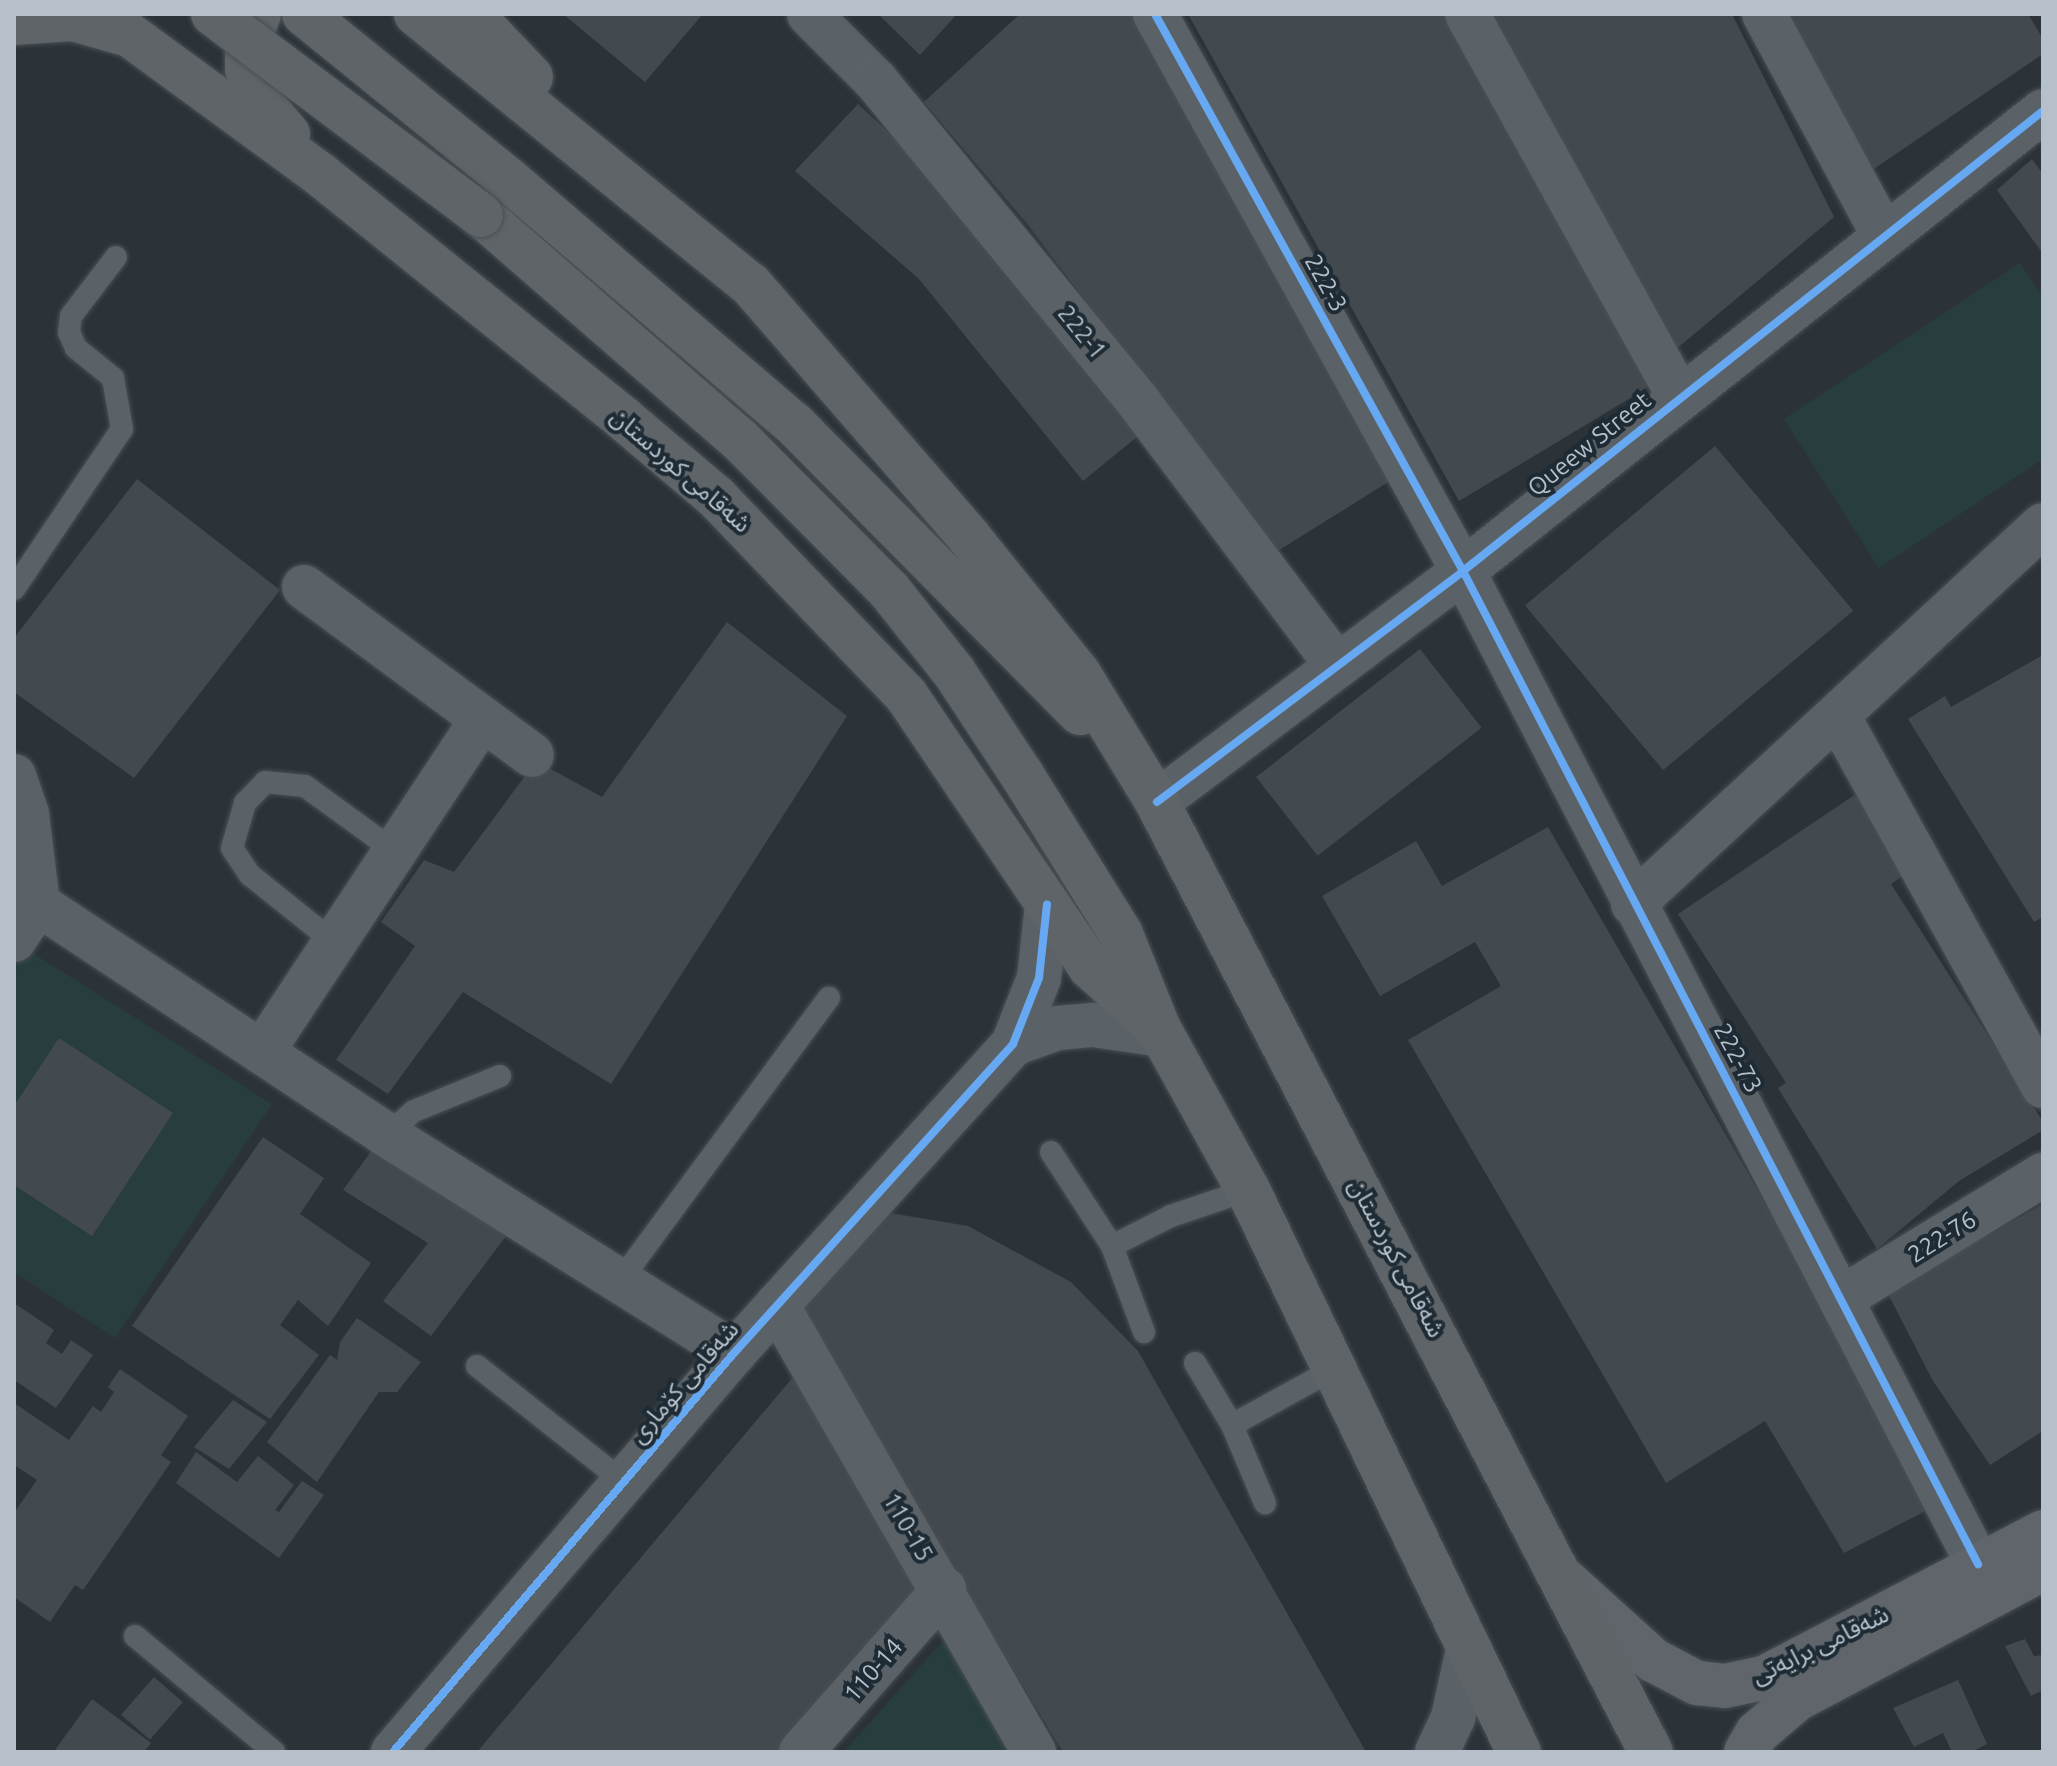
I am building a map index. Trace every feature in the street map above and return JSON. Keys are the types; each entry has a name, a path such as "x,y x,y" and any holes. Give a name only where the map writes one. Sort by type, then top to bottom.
{"highway":[{"name":"شەقامی کوردستان","path":"213,14 481,215 739,439 889,590 954,672 1121,934 1160,1031 1248,1190 1519,1752"},
{"path":"259,14 247,46 250,81 322,176"},
{"name":"شەقامی کوردستان","path":"304,14 509,180 793,423 1147,785"},
{"path":"391,14 565,152 642,194"},
{"name":"شەقامی کوردستان","path":"416,14 750,284 969,537 1079,674 1147,785 1567,1582 1651,1752"},
{"path":"471,14 642,194"},
{"path":"14,23 73,19 117,25"},
{"name":"شەقامی کوردستان","path":"117,25 322,176 636,429 809,588 906,695 1090,967 1160,1031"}],"main road":[{"name":"شەقامی برایەتی","path":"1746,1752 1757,1733 1797,1699 1987,1579 2043,1532"},
{"name":"شەقامی برایەتی","path":"1567,1582 1653,1660 1697,1683 1725,1686 1764,1678 1987,1579 2043,1569"}],"street":[{"name":"222-1","path":"809,14 876,81 1140,404 1337,665"},
{"name":"222-3","path":"1155,14 1463,571"},
{"path":"1467,14 1679,397"},
{"path":"1764,14 1884,236"},
{"name":"Queew Street","path":"1147,785 1337,665 1463,571 2043,111"},
{"path":"1633,904 1839,718 2043,525"},
{"name":"222-73","path":"1463,571 1633,904 1987,1579"},
{"path":"304,587 532,755"},
{"path":"1839,718 2043,1086"},
{"path":"262,1052 482,719"},
{"path":"14,776 27,814 26,922 262,1052 387,1135 734,1353"},
{"path":"1013,1044 1039,978 1047,904"},
{"path":"1013,1044 1058,1028 1093,1025 1160,1031"},
{"name":"شەقامی کۆماری","path":"393,1752 734,1353 1013,1044"},
{"name":"222-76","path":"1842,1298 2043,1175"},
{"name":"110-15","path":"777,1305 944,1589 1034,1752"},
{"name":"110-14","path":"801,1752 944,1589"},
{"path":"1437,1752 1453,1718 1468,1649"}],"lane":[{"path":"14,589 122,429 113,378 76,348 69,332 71,316 116,257"},
{"path":"335,943 250,875 232,848 245,803 265,782 305,786 396,852"},
{"path":"620,1281 829,998"},
{"path":"387,1135 414,1111 500,1076"},
{"path":"1051,1152 1112,1246 1144,1332"},
{"path":"1112,1246 1171,1216 1248,1190"},
{"path":"1195,1363 1232,1425 1265,1503"},
{"path":"477,1366 624,1482"},
{"path":"1232,1425 1334,1369"},
{"path":"135,1636 274,1752"}],"green space":[{"path":"2020,263 2043,297 2043,459 1879,568 1784,419"},
{"path":"26,949 272,1104 115,1338 14,1272 14,967"},
{"path":"944,1640 1012,1752 844,1752"}],"building":[{"path":"563,14 703,14 645,82"},
{"path":"878,14 957,14 920,55"},
{"path":"1020,14 1137,14 1398,476 1276,552 1028,225 924,102"},
{"path":"1188,14 1444,14 1652,385 1459,501"},
{"path":"1490,14 1732,14 1834,217 1675,350"},
{"path":"1776,14 2028,14 2043,39 2043,54 1862,177"},
{"path":"858,104 981,219 1154,423 1083,481 919,279 795,171"},
{"path":"2032,159 2043,174 2043,254 1997,190"},
{"path":"1715,446 1853,611 1663,770 1525,605"},
{"path":"137,479 280,590 134,778 14,692 14,638"},
{"path":"727,622 847,716 611,1084 463,992 388,1094 336,1060 415,946 381,922 424,860 454,872 536,761 602,797"},
{"path":"1420,649 1482,728 1318,856 1256,777"},
{"path":"2043,655 2043,917 2034,922 1908,719 1945,696 1951,707"},
{"path":"1856,794 1907,873 1891,884 2043,1122 2043,1130 1959,1181 1877,1249 1778,1088 1786,1083 1678,914"},
{"path":"1548,827 1939,1504 1844,1553 1765,1421 1666,1483 1408,1040 1501,986 1475,942 1380,996 1322,896 1416,841 1442,886"},
{"path":"59,1038 173,1113 92,1236 14,1185 14,1106"},
{"path":"263,1137 324,1178 300,1214 371,1263 328,1326 298,1300 280,1325 319,1355 270,1419 132,1326"},
{"path":"375,1146 512,1228 431,1336 383,1301 428,1243 343,1190"},
{"path":"2043,1204 2043,1431 1990,1465 1933,1381 1887,1292"},
{"path":"884,1212 968,1226 1071,1282 1138,1351 1366,1752 1063,1752 794,1308"},
{"path":"14,1303 54,1330 46,1343 62,1354 71,1340 93,1355 56,1408 14,1380"},
{"path":"357,1318 421,1362 397,1392 379,1392 317,1482 267,1442 330,1355 337,1360 340,1342"},
{"path":"120,1369 188,1416 161,1455 171,1462 83,1590 75,1585 50,1622 14,1597 14,1513 37,1480 14,1465 14,1403 69,1440 93,1406 101,1412 114,1392 108,1387"},
{"path":"799,1370 924,1583 784,1752 477,1752"},
{"path":"233,1400 267,1422 229,1469 194,1447"},
{"path":"196,1452 237,1482 258,1456 294,1485 275,1510 279,1512 302,1481 324,1495 279,1558 176,1483"},
{"path":"2025,1639 2034,1656 2043,1655 2043,1690 2031,1696 2005,1646"},
{"path":"154,1677 183,1702 150,1740 121,1715"},
{"path":"1958,1680 1987,1744 1972,1752 1952,1752 1943,1733 1914,1747 1893,1708"},
{"path":"92,1699 151,1743 144,1752 55,1750"}],"cycle path":[{"path":"1155,14 1463,571 1978,1564"},
{"path":"1157,802 1463,571 2043,111"},
{"path":"393,1752 734,1353 1013,1044 1039,978 1047,904"}]}
